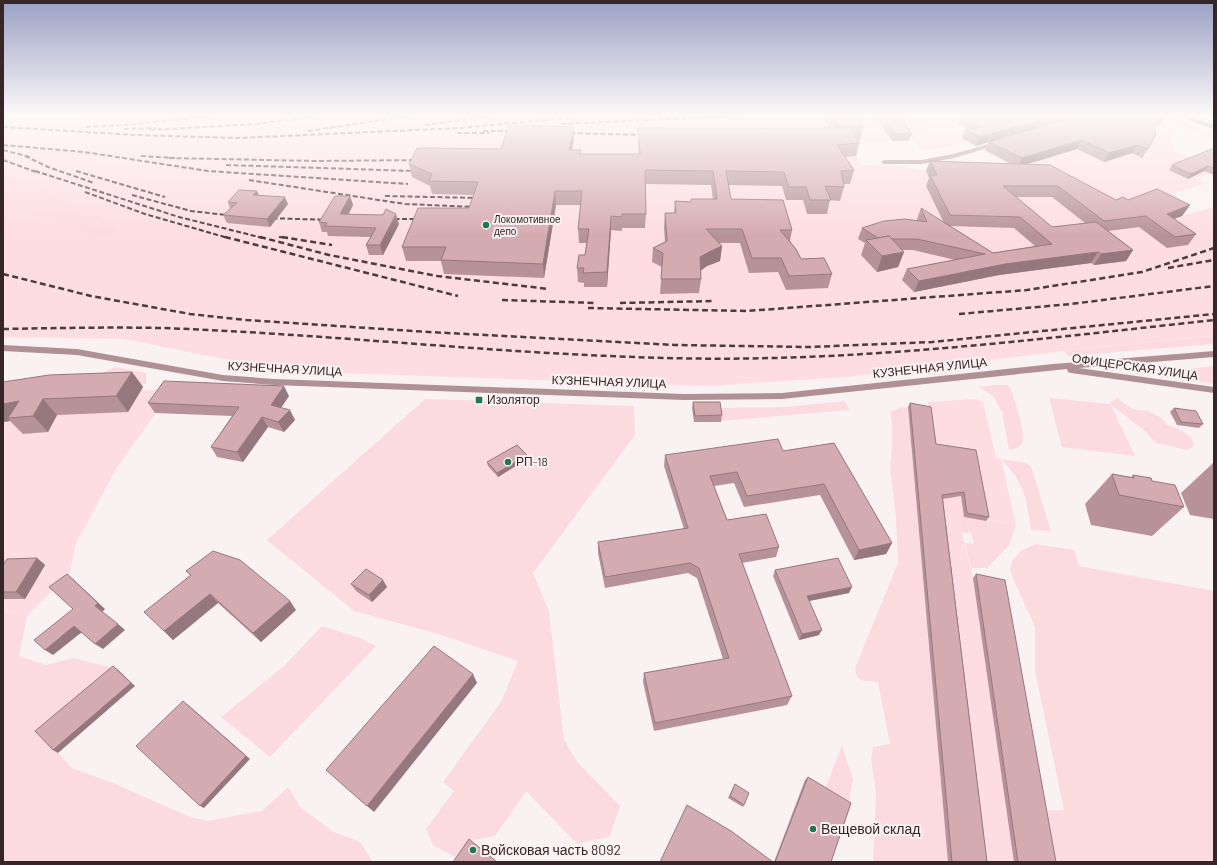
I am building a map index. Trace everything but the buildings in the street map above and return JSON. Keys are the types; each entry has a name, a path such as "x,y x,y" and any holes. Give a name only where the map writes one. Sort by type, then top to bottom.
{"street":[{"path":"884,162 922,162 954,155"},
{"name":"КУЗНЕЧНАЯ УЛИЦА","path":"3,348 77,352 222,378 274,382 684,397 782,396 1053,367 1214,354"},
{"name":"ОФИЦЕРСКАЯ УЛИЦА","path":"1053,367 1214,390"}],"shaded area":[{"path":"3,155 857,155 861,165 900,166 926,171 1015,168 991,155 1184,155 1200,162 1192,165 1209,173 1196,178 1204,184 1151,200 1182,216 1214,207 1214,336 1064,351 857,376 708,386 283,371 124,339 3,337"},
{"path":"3,176 13,177 116,225 116,232 101,236 3,206"},
{"path":"1214,336 1214,344 1068,356 1064,351"},
{"path":"1214,366 1214,384 1158,376 1159,372"},
{"path":"116,367 146,373 146,384 116,385 97,377"},
{"path":"1007,385 1011,389 1023,432 1022,443 1015,449 1009,450 1002,412 993,396 978,387"},
{"path":"143,387 142,390 171,391 116,469 75,545 70,573 27,616 3,612 3,400 62,391"},
{"path":"1118,397 1122,402 1133,409 1148,411 1162,418 1167,425 1179,429 1191,437 1194,446 1187,450 1156,443 1145,431 1111,405 1135,456 1062,447 1049,398 1110,404"},
{"path":"425,399 634,406 635,435 533,573 549,612 564,740 578,763 620,806 609,837 577,844 526,791 495,836 470,841 459,859 433,845 426,829 454,791 443,782 501,702 518,661 435,633 354,611 267,540"},
{"path":"976,399 983,402 996,458 1001,459 1016,525 962,517 962,532 973,578 1002,583 1051,862 948,862 928,402"},
{"path":"845,401 849,410 721,421 718,408 787,407"},
{"path":"908,407 948,862 873,862 876,792 871,759 873,747 890,744 878,682 860,680 857,677 855,668 898,563 896,518 890,467 892,449 892,421 890,412 899,408"},
{"path":"1001,459 1025,463 1031,466 1051,531 1031,530 1028,508 1020,484"},
{"path":"962,517 1016,525 1009,545 987,568 971,568 965,543 974,544 971,533 962,532"},
{"path":"1036,544 1074,550 1079,566 1214,591 1214,862 1051,862 1042,811 1064,810 1035,671 1035,627 1010,569 1013,560 1021,551"},
{"path":"3,612 27,616 19,656 46,665 73,658 117,669 41,734 72,768 113,783 190,817 208,821 262,811 288,787 300,807 334,832 360,842 373,862 3,862"},
{"path":"322,626 357,637 376,646 270,757 221,717 284,666"},
{"path":"842,745 853,780 848,806 824,792"}],"railway":[{"path":"24,155 30,157"},
{"path":"106,155 208,171 408,184"},
{"path":"25,156 48,167 94,183"},
{"path":"141,156 175,158"},
{"path":"169,158 317,161 421,160"},
{"path":"3,160 39,173"},
{"path":"226,165 415,171"},
{"path":"35,171 179,217 263,238"},
{"path":"76,171 165,197"},
{"path":"249,180 405,204 476,207"},
{"path":"85,192 145,214 228,238"},
{"path":"132,195 191,211 235,216"},
{"path":"385,196 479,198"},
{"path":"265,218 331,220"},
{"path":"387,219 425,219"},
{"path":"225,237 458,296"},
{"path":"260,237 329,255 437,276 549,289"},
{"path":"279,237 288,238"},
{"path":"282,237 332,245"},
{"path":"588,308 747,311 1027,290 1142,272 1214,248"},
{"path":"1168,268 1214,260"},
{"path":"3,274 91,296 190,314 246,320 429,332 675,345 809,347 932,342 1214,314"},
{"path":"959,314 1071,304 1214,286"},
{"path":"502,300 596,303"},
{"path":"620,303 715,301"},
{"path":"3,329 162,328 604,356 736,359 805,357 941,348 1214,320"}],"place":[{"name":"Локомотивное депо","path":"486,225"},
{"name":"Изолятор","path":"479,400"},
{"name":"РП-18","path":"508,462"},
{"name":"Вещевой склад","path":"813,829"},
{"name":"Войсковая часть 8092","path":"473,850"}]}
